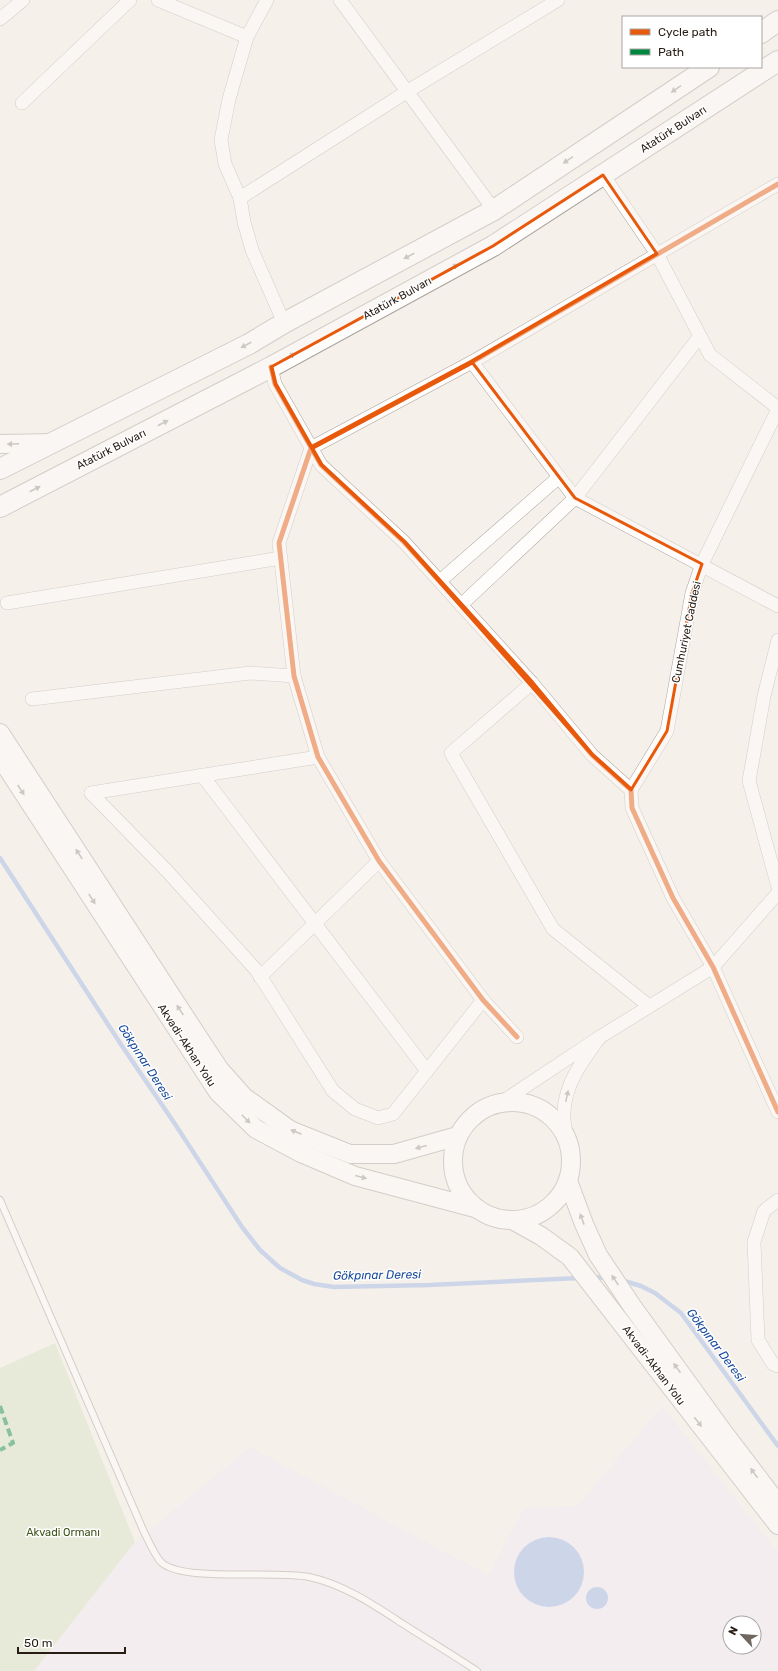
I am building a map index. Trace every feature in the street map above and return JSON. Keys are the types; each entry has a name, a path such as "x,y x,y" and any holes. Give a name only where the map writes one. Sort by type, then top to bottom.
{"main road":[{"path":"762,31 778,21"},
{"name":"Atatürk Bulvarı","path":"0,507 271,367 493,246 778,60"},
{"path":"0,470 249,344 284,323 494,210 707,68"},
{"path":"0,444 53,443"},
{"name":"Akvadi-Akhan Yolu","path":"0,733 220,1070 244,1097 290,1130 350,1154 394,1154 458,1136"},
{"name":"Akvadi-Akhan Yolu","path":"0,757 218,1092 256,1129 301,1153 355,1176 475,1208"},
{"path":"502,1102 521,1102 539,1108 555,1119 566,1134 572,1152 571,1172 565,1190 552,1206 535,1217 514,1221 494,1218 475,1208 462,1193 454,1174 453,1155 458,1136 469,1120 484,1109 502,1102"},
{"name":"Akvadi-Akhan Yolu","path":"568,1181 584,1224 598,1255 632,1306 724,1433 778,1504"},
{"name":"Akvadi-Akhan Yolu","path":"514,1221 541,1236 570,1257 778,1525"}],"street":[{"path":"0,18 23,0"},
{"path":"22,103 130,0"},
{"path":"158,0 247,37"},
{"path":"267,0 247,37 229,99 221,140 224,164 240,198 244,222 252,250 284,323"},
{"path":"240,198 408,91 558,0"},
{"path":"343,1 494,210"},
{"path":"603,175 657,254 710,355 778,408"},
{"path":"517,1037 483,1000 379,861 318,757 294,676 279,543 311,448 472,362 778,184"},
{"path":"462,605 575,498 700,336"},
{"path":"472,362 575,498 702,564 778,606"},
{"path":"271,367 275,384 321,465 404,542 532,683 592,755 631,790 632,808 635,815 673,898 713,967 778,1112"},
{"name":"Cumhuriyet Caddesi","path":"631,790 667,732 692,593 702,564 778,408"},
{"path":"440,581 559,477"},
{"path":"7,603 281,558"},
{"path":"778,640 764,696 750,781 778,887"},
{"path":"32,699 250,673 294,676"},
{"path":"532,683 451,754 552,929 649,1006"},
{"path":"318,757 91,793 168,872 260,977 333,1091 355,1109 378,1118 393,1114 483,1000"},
{"path":"202,775 427,1071"},
{"path":"260,977 379,861"},
{"path":"502,1102 600,1037 713,967 778,893"},
{"path":"566,1134 564,1113 568,1091 577,1068 600,1037"},
{"path":"778,1200 764,1211 754,1242 758,1340 773,1364 778,1366"}],"lane":[{"path":"0,1200 144,1532 161,1563 174,1570 193,1573 284,1574 309,1577 337,1587 369,1602 477,1671"}],"highlighted area":[{"path":"603,175 657,254 472,362 575,498 702,564 692,593 667,731 631,790 592,755 404,542 321,465 275,384 271,367 493,246"}],"shaded area":[{"path":"662,1406 778,1552 778,1671 34,1671 135,1542 250,1447 488,1575 524,1508 577,1506"}],"green space":[{"name":"Akvadi Ormanı","path":"55,1343 135,1542 34,1671 0,1671 0,1368"}],"water":[{"path":"549,1537 562,1540 574,1547 581,1559 584,1572 581,1585 574,1597 562,1604 549,1607 536,1604 524,1597 517,1585 514,1572 517,1559 524,1547 536,1540"},
{"path":"597,1587 605,1590 608,1598 605,1606 597,1609 589,1606 586,1598 589,1590"}],"waterway":[{"name":"Gökpınar Deresi","path":"0,858 242,1227 260,1250 280,1268 302,1280 314,1284 334,1287 430,1285 580,1278"},
{"name":"Gökpınar Deresi","path":"591,1277 608,1278"},
{"name":"Gökpınar Deresi","path":"621,1280 641,1286 655,1293 681,1313 778,1446"}],"marked path":[{"path":"0,1406 13,1443 0,1450"}],"cycle path":[{"path":"517,1037 483,1000 379,861 318,757 294,676 279,543 311,448 472,362 778,184"},
{"path":"271,367 275,384 321,465 404,542 532,683 592,755 631,790 632,808 673,898 713,967 778,1112"}]}
